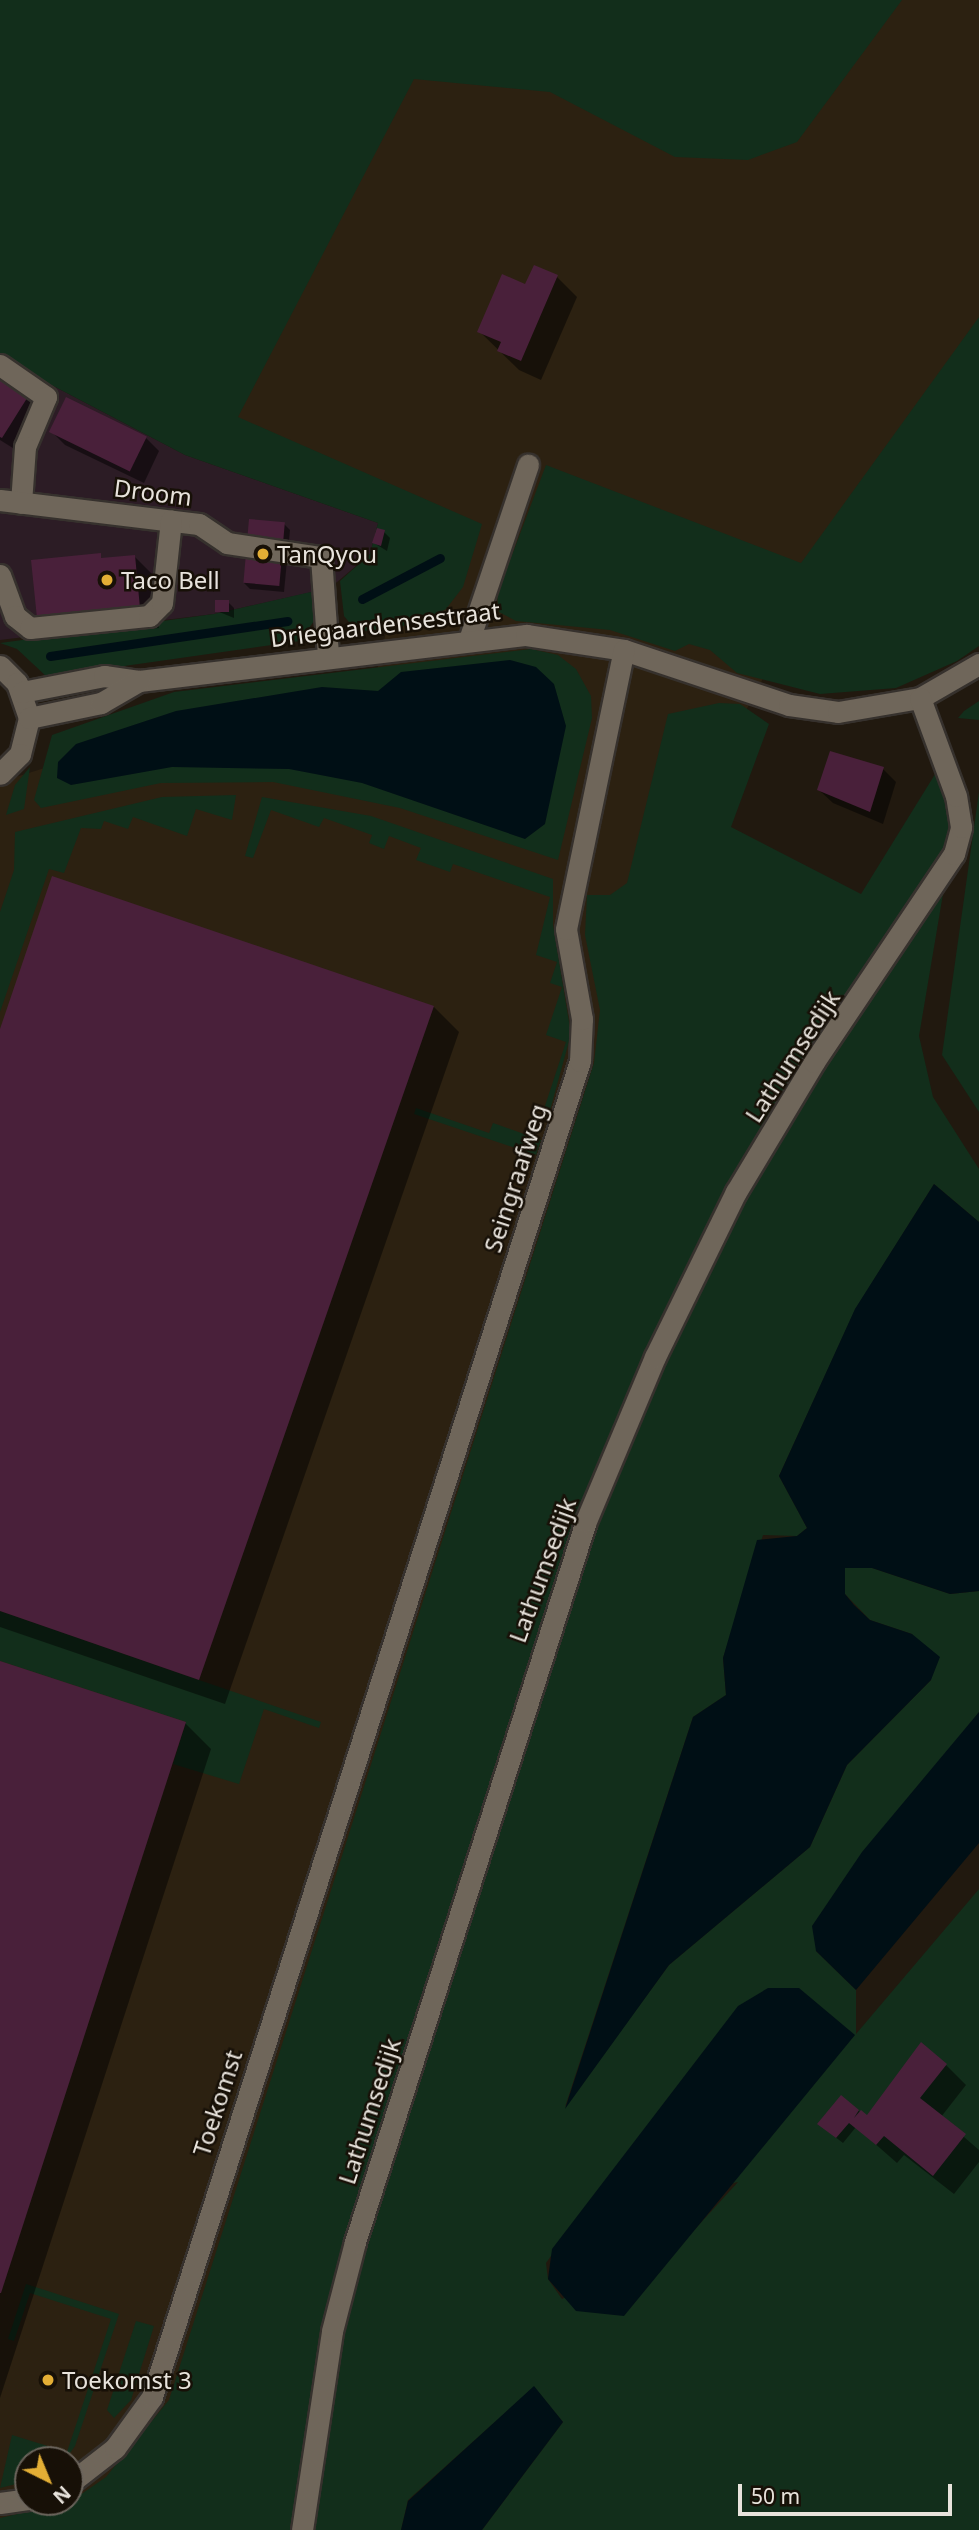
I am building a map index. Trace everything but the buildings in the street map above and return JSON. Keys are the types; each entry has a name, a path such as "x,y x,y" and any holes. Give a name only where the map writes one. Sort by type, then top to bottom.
{"street":[{"path":"0,365 47,397 25,447 10,501"},
{"path":"470,637 528,465"},
{"name":"Droom","path":"10,501 199,524 227,543 321,556 328,655"},
{"path":"0,575 15,616 30,628 149,616 162,603 171,520"},
{"name":"Driegaardensestraat","path":"22,692 104,676 139,681 470,637 526,635 624,650 789,705 868,710 920,698 979,664"},
{"name":"Seingraafweg","path":"370,1710 580,1061 582,1019 566,929 624,650"},
{"path":"0,666 22,692 29,718 20,754 0,774"},
{"name":"Driegaardensestraat","path":"29,718 101,703 139,681"},
{"name":"Lathumsedijk","path":"302,2530 332,2331 355,2242 586,1521 655,1357 736,1192 814,1062 954,854 961,827 956,796 920,698"},
{"name":"Toekomst","path":"84,2472 115,2448 152,2397 370,1710"}],"shaded area":[{"path":"859,0 979,0 979,356 807,596 679,836 255,2520 0,2530 0,782 108,748 365,720 414,515 192,414 397,67"},
{"path":"0,358 185,455 378,523 370,554 330,588 214,614 0,640"},
{"path":"510,660 536,667 554,684 566,726 545,824 525,839 362,783 289,769 172,767 71,785 57,778 58,762 76,744 176,711 322,687 378,691 401,672"},
{"path":"934,1184 979,1222 979,1591 950,1594 872,1568 845,1568 845,1594 870,1620 912,1634 940,1657 931,1680 847,1765 810,1847 669,1965 565,2109 693,1717 726,1695 723,1658 757,1540 797,1536 807,1528 779,1476 855,1309"},
{"path":"979,1712 979,1843 856,1990 816,1951 812,1926 862,1852"},
{"path":"768,1988 799,1988 855,2035 624,2316 576,2311 548,2279 552,2249 738,2006"},
{"path":"534,2386 563,2422 482,2530 401,2530 408,2501"}],"green space":[{"path":"0,0 902,0 797,142 748,160 675,157 550,92 414,79 238,417 482,524 463,587 446,609 418,624 357,632 344,616 340,581 370,554 378,523 185,455 0,358"},
{"path":"979,317 979,646 957,661 896,688 820,694 737,673 710,650 689,644 675,651 610,630 516,621 499,612 497,595 546,465 801,563"},
{"path":"315,591 314,621 300,641 47,677 17,649 0,643 214,614"},
{"path":"531,649 558,655 576,669 591,696 592,718 558,860 400,808 273,782 161,783 41,808 34,800 52,735 174,692"},
{"path":"979,701 979,720 958,718 964,711"},
{"path":"719,703 740,704 769,724 731,827 861,894 937,771 947,786 949,844 670,1311 419,2017 294,2530 0,2530 0,2518 14,2515 84,2516 84,2492 106,2477 169,2400 594,1063 600,1010 585,935 587,895 610,895 627,883 668,714"},
{"path":"30,767 24,809 6,815 15,785"},
{"path":"979,792 979,1112 942,1055"},
{"path":"236,795 232,820 196,809 187,836 133,817 128,829 104,821 101,829 81,828 64,873 49,869 0,1012 0,912 14,870 15,832 162,797"},
{"path":"262,797 371,816 553,879 553,925 571,1034 549,1114 543,1112 566,1042 546,1035 562,987 550,983 557,962 536,955 550,897 453,864 450,872 416,860 421,848 389,836 384,849 369,843 372,835 324,818 319,827 271,810 253,858 245,856"},
{"path":"944,888 919,1036 933,1097 979,1169 979,1222 934,1184 855,1310 779,1476 807,1528 797,1536 763,1535 723,1658 726,1695 693,1717 565,2107 669,1965 810,1847 847,1765 931,1680 912,1634 870,1620 845,1594 845,1568 872,1568 950,1594 979,1591 979,1712 816,1951 856,1990 856,2034 979,1889 979,2530 482,2530 563,2422 534,2387 408,2500 401,2530 310,2530 354,2274 551,1644 632,1430 756,1178 805,1093","holes":["738,2182 686,2239 562,2299 548,2279 546,2263 578,2218"]},
{"path":"416,1108 489,1133 493,1123 541,1140 536,1155 414,1114"},
{"path":"0,1611 321,1722 319,1728 264,1709 239,1784 173,1764 186,1722 0,1661"},
{"path":"26,2284 119,2314 75,2446 69,2446 111,2319 30,2293 14,2341 8,2339"},
{"path":"136,2321 154,2326 131,2400 114,2418 107,2410"},
{"path":"12,2435 48,2446 14,2446 14,2484 0,2488"}],"waterway":[{"path":"362,599 440,558"},
{"path":"50,656 287,621"}],"place":[{"name":"TanQyou","path":"263,554"},
{"name":"Taco Bell","path":"107,580"},
{"name":"Toekomst 3","path":"48,2380"}]}
